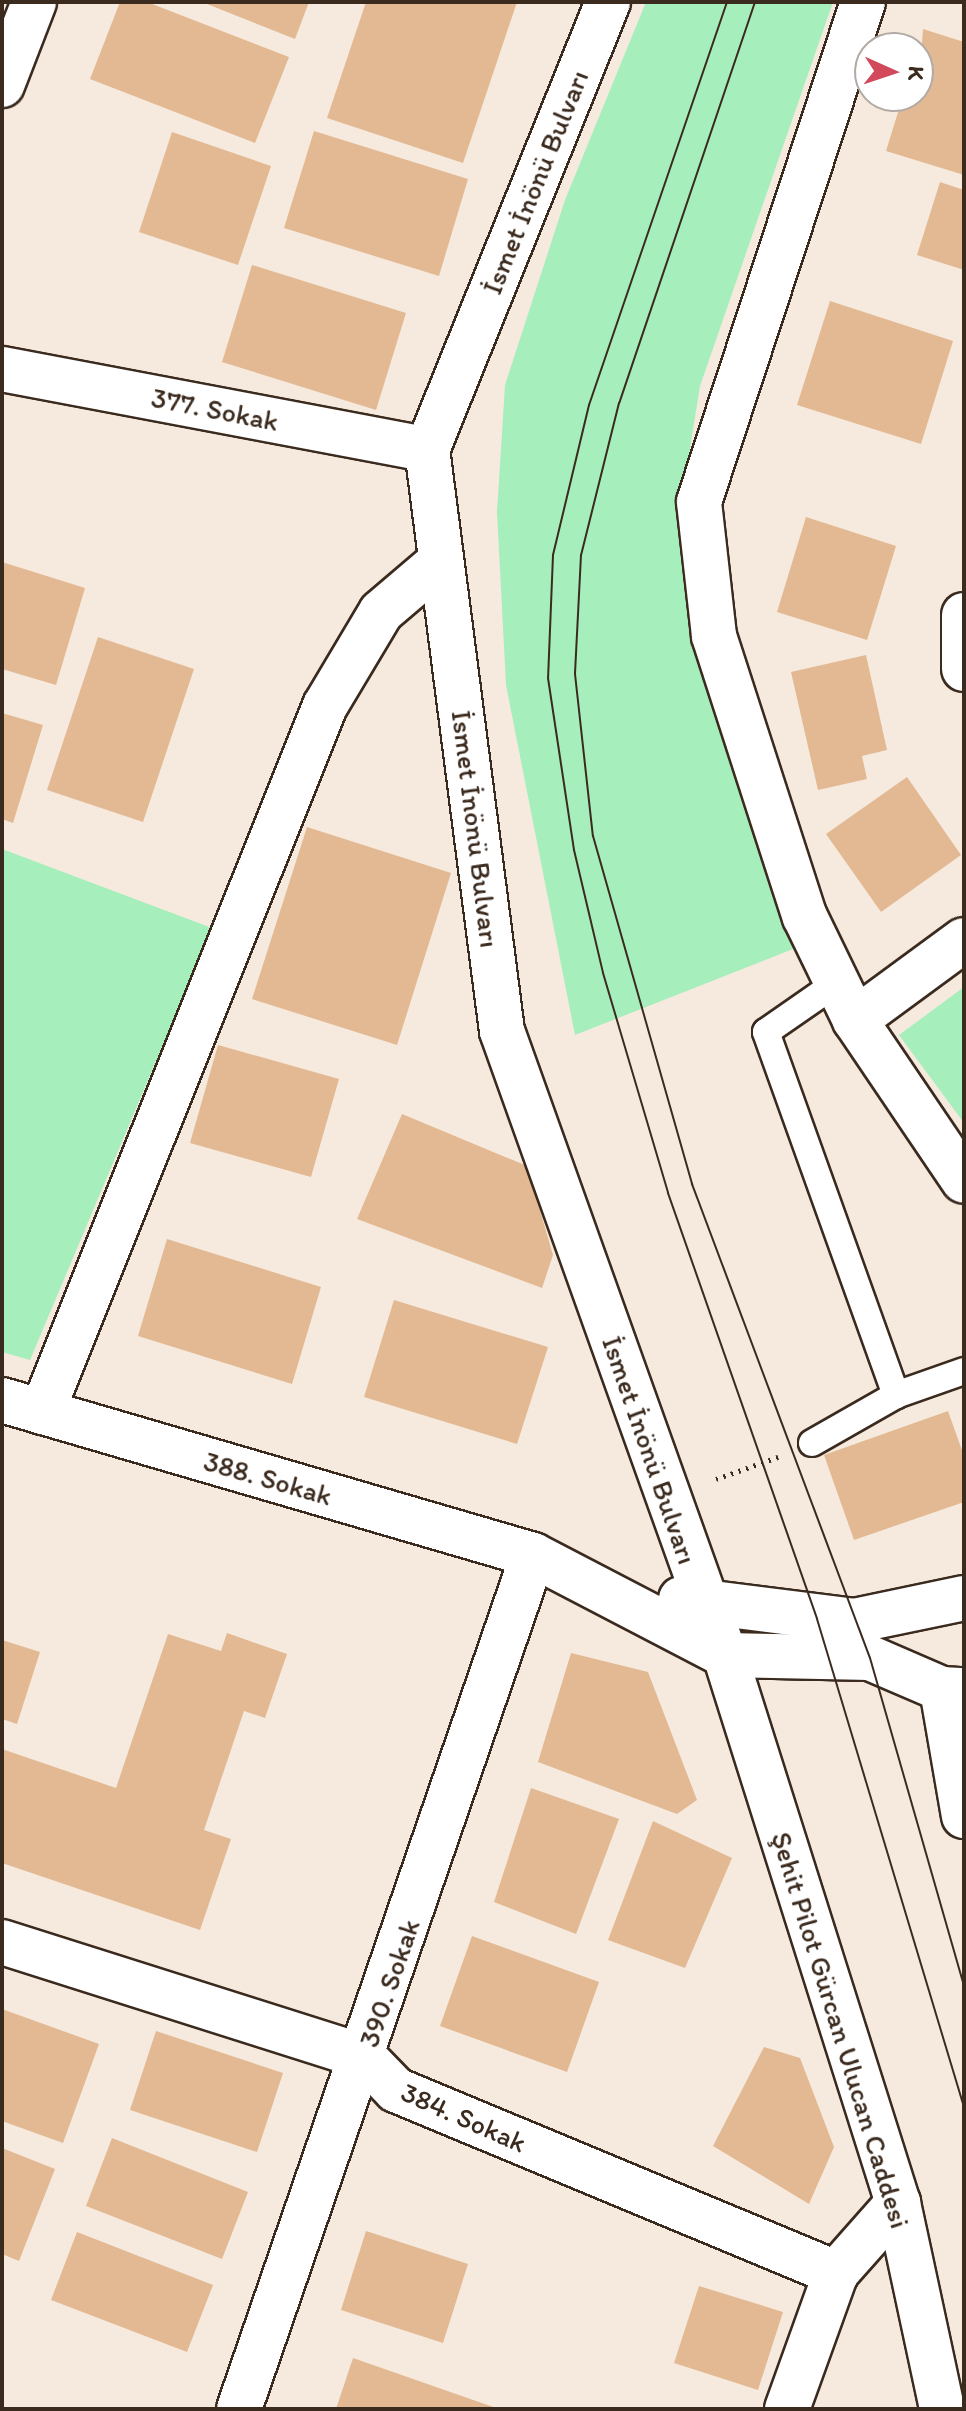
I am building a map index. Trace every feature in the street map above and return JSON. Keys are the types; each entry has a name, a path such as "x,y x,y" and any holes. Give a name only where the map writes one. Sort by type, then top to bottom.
{"street":[{"path":"2,85 34,2"},
{"name":"İsmet İnönü Bulvarı","path":"608,2 427,449 502,1031 725,1655"},
{"path":"863,2 699,502 714,636 805,917 845,1002 964,1181"},
{"name":"377. Sokak","path":"2,369 427,449"},
{"path":"22,1406 325,706 381,612 441,561"},
{"path":"964,615 964,669"},
{"path":"845,1002 964,940"},
{"name":"388. Sokak","path":"22,1406 533,1555"},
{"path":"533,1555 705,1606 854,1621 964,1598"},
{"path":"533,1555 725,1655 870,1658 953,1690 964,1816"},
{"name":"390. Sokak","path":"239,2409 364,2057 533,1555"},
{"name":"Şehit Pilot Gürcan Ulucan Caddesi","path":"725,1655 898,2203 942,2409"},
{"name":"384. Sokak","path":"2,1942 364,2057 396,2090 836,2273"},
{"path":"787,2409 836,2273 898,2203"}],"lane":[{"path":"845,1002 766,1032 896,1395"},
{"path":"812,1443 896,1395 964,1371"}],"path":[{"path":"666,1497 812,1443"}],"green space":[{"path":"646,2 833,2 700,386 680,511 693,644 793,949 575,1035 506,685 497,512 505,385 565,200"},
{"path":"2,849 212,928 30,1360 2,1352"},
{"path":"964,987 964,1123 899,1035"}],"building":[{"path":"120,2 147,2 289,57 255,143 90,79"},
{"path":"202,2 309,2 295,39"},
{"path":"366,2 517,2 463,163 327,118"},
{"path":"934,32 964,42 964,175 886,151 898,112 934,112"},
{"path":"314,131 468,179 439,276 284,228"},
{"path":"172,132 271,166 238,265 139,232"},
{"path":"940,182 964,190 964,270 917,255"},
{"path":"252,265 406,313 376,410 222,362"},
{"path":"830,301 953,341 921,444 797,405"},
{"path":"806,517 896,546 867,640 777,612"},
{"path":"2,562 85,588 56,685 2,669"},
{"path":"98,637 194,669 143,822 47,790"},
{"path":"866,655 887,750 862,756 867,779 818,790 791,672"},
{"path":"2,713 43,725 13,823 2,819"},
{"path":"907,777 961,855 881,912 826,834"},
{"path":"307,827 451,873 397,1045 252,999"},
{"path":"218,1045 339,1079 311,1177 190,1143"},
{"path":"402,1114 527,1166 553,1255 542,1288 357,1219"},
{"path":"167,1239 321,1287 292,1384 138,1336"},
{"path":"394,1300 548,1347 517,1444 364,1397"},
{"path":"948,1411 964,1456 964,1502 854,1540 824,1455"},
{"path":"227,1633 287,1654 265,1718 244,1711 204,1830 231,1839 200,1930 2,1863 2,1749 116,1788 168,1634 221,1651"},
{"path":"2,1640 40,1652 17,1724 2,1719"},
{"path":"571,1653 648,1672 697,1800 677,1814 538,1762"},
{"path":"531,1788 619,1819 576,1934 494,1902"},
{"path":"653,1821 732,1858 685,1968 608,1940"},
{"path":"472,1936 599,1982 567,2072 440,2026"},
{"path":"2,2009 99,2044 63,2143 2,2121"},
{"path":"156,2031 283,2073 257,2152 130,2110"},
{"path":"764,2047 800,2058 834,2147 809,2204 713,2146"},
{"path":"112,2138 248,2192 222,2259 86,2206"},
{"path":"2,2148 55,2169 19,2261 2,2254"},
{"path":"366,2231 468,2264 443,2343 341,2310"},
{"path":"77,2232 213,2285 187,2352 51,2300"},
{"path":"699,2286 783,2312 758,2390 674,2363"},
{"path":"353,2358 499,2409 336,2409"}],"tram line":[{"path":"727,2 589,405 553,555 548,678 574,850 603,973 668,1193 817,1619 964,2107"},
{"path":"755,2 619,403 581,555 575,674 593,836 692,1184 870,1658 964,1986"}]}
